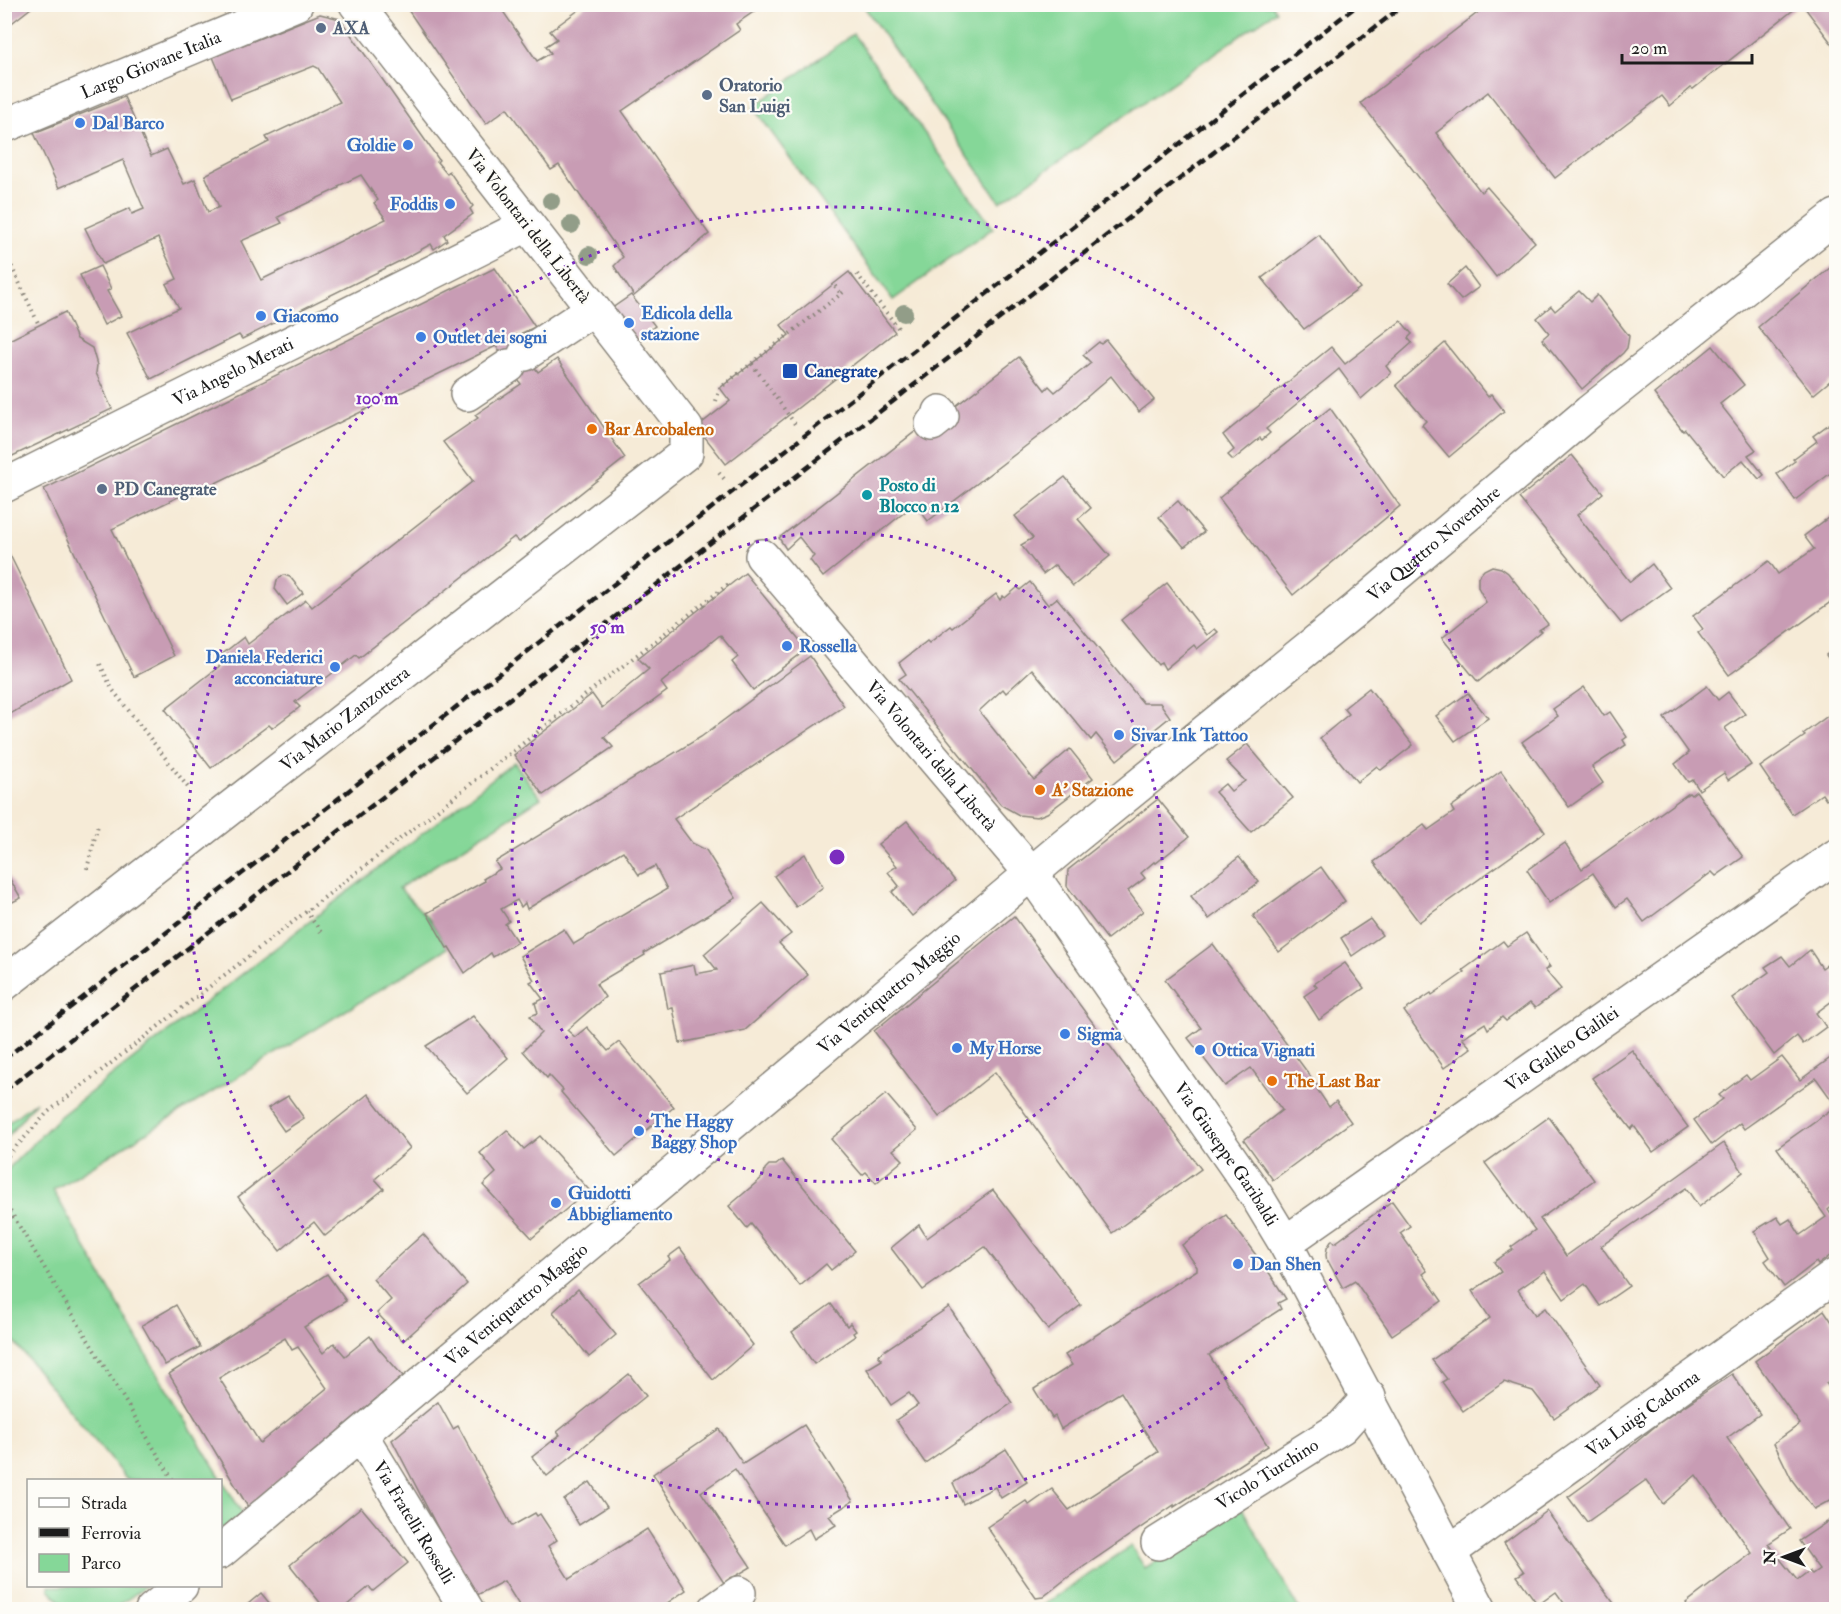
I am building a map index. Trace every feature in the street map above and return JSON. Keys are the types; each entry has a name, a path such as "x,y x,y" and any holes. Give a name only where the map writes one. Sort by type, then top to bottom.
{"street":[{"name":"Largo Giovane Italia","path":"4,126 296,4"},
{"name":"Via Volontari della Libertà","path":"356,4 686,428 686,453"},
{"name":"Via Quattro Novembre","path":"1031,873 1346,617 1589,412 1836,216"},
{"name":"Via Angelo Merati","path":"4,486 527,225"},
{"path":"468,394 593,309"},
{"name":"Via Mario Zanzottera","path":"4,984 686,453"},
{"name":"Via Volontari della Libertà","path":"762,556 1031,873"},
{"name":"Via Galileo Galilei","path":"1285,1243 1836,856"},
{"name":"Via Giuseppe Garibaldi","path":"1031,873 1256,1195 1285,1243 1369,1397 1480,1610"},
{"name":"Via Ventiquattro Maggio","path":"222,1550 1031,873"},
{"name":"Via Luigi Cadorna","path":"1449,1552 1836,1275"},
{"name":"Vicolo Turchino","path":"1158,1543 1342,1427 1369,1397"},
{"name":"Via Fratelli Rosselli","path":"361,1435 467,1610"},
{"path":"152,1610 180,1587"}],"path":[{"path":"4,250 39,325"},
{"path":"852,277 857,274 898,329"},
{"path":"835,286 841,294"},
{"path":"720,388 846,290"},
{"path":"752,364 797,427"},
{"path":"759,373 765,370"},
{"path":"717,470 727,482"},
{"path":"4,1160 48,1112 695,611 762,556"},
{"path":"100,664 112,689 213,822"},
{"path":"306,911 323,935"},
{"path":"4,1202 172,1479"}],"green space":[{"path":"863,5 1272,5 1276,11 1000,202"},
{"path":"853,34 993,228 893,300 753,107"},
{"path":"514,762 541,798 399,888 429,919 448,948 53,1190 161,1380 222,1479 126,1479 5,1331 4,1173 59,1117"},
{"path":"36,1101 5,1140 5,1125"},
{"path":"222,1480 243,1514 222,1530"},
{"path":"1242,1508 1299,1609 1036,1610 1131,1546 1145,1568"},
{"path":"49,1587 145,1587 114,1609 67,1609"}],"building":[{"path":"4,4 36,4 4,29"},
{"path":"404,4 498,4 537,61 551,53 546,46 557,39 550,31 587,4 765,4 736,24 740,30 622,111 709,234 634,296 614,266 623,257 559,165 551,170 507,108 486,124"},
{"path":"1489,4 1801,4 1670,106 1662,96 1555,178 1488,92 1436,133 1481,192 1487,187 1535,242 1496,277 1361,103"},
{"path":"1802,4 1836,4 1836,49 1823,32"},
{"path":"320,14 340,19 439,160 437,162 447,174 449,171 473,206 470,209 473,214 444,235 447,240 434,249 431,244 242,339 239,335 151,379 127,333 179,308 166,284 177,279 158,238 103,264 85,228 130,208 132,214 144,209 123,160 59,188 34,133 124,97 151,156 167,149 184,184 195,179 208,212 219,207 205,175 269,142 266,137 340,102 318,68 314,66 231,99 213,57","holes":["361,175 378,200 374,203 386,219 261,280 241,241 282,223 278,217"]},
{"path":"1319,235 1360,288 1304,329 1262,278"},
{"path":"1836,263 1836,376 1813,395 1758,327"},
{"path":"100,266 111,289 107,291 121,316 104,325 80,275"},
{"path":"495,268 535,327 513,337 538,372 557,359 625,458 519,542 514,537 359,658 356,655 295,702 300,707 272,728 269,725 211,768 165,709 221,665 216,659 244,637 248,644 306,600 312,607 473,481 443,442 478,418 475,415 521,384 496,346 185,498 184,494 112,529 174,656 134,677 44,489"},
{"path":"1465,268 1479,287 1461,300 1447,284"},
{"path":"849,272 895,332 726,464 697,427 730,401 720,388 789,335 781,325"},
{"path":"1579,291 1590,302 1597,295 1629,336 1627,348 1623,353 1582,389 1542,339 1549,333 1537,318 1551,306 1555,311"},
{"path":"631,295 655,326 631,342 608,311"},
{"path":"65,312 77,339 92,348 97,365 96,373 112,409 4,460 4,344"},
{"path":"1401,321 1412,334 1408,338 1412,343 1386,366 1391,373 1361,399 1339,369 1266,429 1270,433 1262,440 1260,438 1233,460 1228,455 1234,450 1223,435 1331,347 1345,364"},
{"path":"1106,340 1154,400 1139,412 1111,376 1065,416 928,521 915,504 823,577 810,560 814,556 799,537 786,549 779,538 930,420 953,408 1019,357 1045,390 1049,386 1055,392 1091,363 1083,355 1099,342 1101,344"},
{"path":"1445,343 1488,397 1491,394 1504,411 1449,457 1422,425 1426,421 1396,385"},
{"path":"1713,346 1744,385 1720,404 1756,450 1748,455 1764,475 1759,479 1743,460 1723,476 1654,394"},
{"path":"1330,408 1400,506 1293,595 1219,498"},
{"path":"1836,419 1836,469 1795,500 1777,474 1817,441 1813,436"},
{"path":"1572,455 1603,493 1577,515 1630,582 1652,564 1670,588 1621,623 1519,498"},
{"path":"1065,477 1091,508 1078,519 1110,556 1073,586 1055,565 1043,574 1021,545 1033,538 1015,516"},
{"path":"1178,501 1204,532 1184,547 1159,517"},
{"path":"1836,512 1836,598 1729,675 1698,633 1703,629 1693,616 1769,561 1778,574 1814,549 1804,536"},
{"path":"9,553 71,679 5,717 5,555"},
{"path":"1492,566 1508,573 1548,624 1478,682 1442,638 1486,602 1478,587 1478,577"},
{"path":"745,573 807,649 753,690 732,662 738,657 720,635 661,683 667,691 604,737 613,747 543,795 514,755 592,694 602,708 649,669 638,658"},
{"path":"284,575 290,577 303,593 287,605 275,589 277,580"},
{"path":"1030,582 1048,605 1057,598 1143,703 1160,703 1170,717 1117,760 1096,734 1091,740 1032,669 1006,693 1003,689 979,711 1034,780 1070,749 1093,778 1047,813 1037,817 1019,815 1001,805 899,679 906,674 899,663 927,641 929,643 951,626 953,628 996,594 1000,600 1018,587 1020,590"},
{"path":"1167,583 1207,635 1215,629 1218,632 1197,649 1194,645 1165,669 1161,662 1158,665 1121,620"},
{"path":"1836,648 1836,670 1826,655"},
{"path":"810,656 844,706 674,819 692,843 706,850 736,898 596,984 605,997 567,1030 575,1037 587,1027 608,1051 619,1042 674,1107 616,1156 561,1092 563,1090 549,1075 547,1078 523,1051 541,1033 530,1016 538,1013 535,1003 543,999 530,982 534,980 520,956 564,929 574,944 667,889 655,866 639,875 623,851 527,909 525,903 521,907 517,900 501,909 509,921 505,924 517,942 493,957 491,953 465,973 449,947 447,948 427,913 485,881 483,879 500,869 495,862 701,737"},
{"path":"1707,686 1718,700 1728,692 1745,714 1725,728 1751,765 1728,780 1724,773 1699,790 1693,780 1688,782 1675,764 1689,753 1664,718"},
{"path":"1584,687 1604,716 1610,712 1627,737 1623,740 1626,745 1592,767 1603,783 1569,807 1522,742 1558,716 1553,709"},
{"path":"1369,688 1413,745 1381,770 1377,766 1357,782 1320,738 1349,714 1344,708"},
{"path":"1468,693 1488,718 1455,741 1436,716"},
{"path":"1836,710 1836,793 1826,800 1822,794 1792,814 1760,767 1805,736 1803,734"},
{"path":"1247,744 1293,798 1251,832 1215,792 1225,784 1231,791 1245,781 1226,761"},
{"path":"1501,771 1545,832 1419,922 1374,862 1424,825 1428,830 1454,812 1451,807"},
{"path":"1696,791 1743,857 1716,876 1712,872 1644,922 1627,899 1616,907 1593,873 1549,903 1527,870 1565,843 1582,869 1689,793 1691,795"},
{"path":"1158,799 1189,837 1141,873 1145,878 1128,891 1143,911 1107,939 1067,886 1068,870"},
{"path":"907,821 955,881 912,916 892,892 899,886 888,872 897,866 878,844"},
{"path":"805,854 823,887 796,907 774,876"},
{"path":"1239,857 1259,882 1209,919 1191,896"},
{"path":"1321,867 1345,901 1279,952 1253,916"},
{"path":"4,869 21,898 4,906"},
{"path":"763,903 791,934 779,943 808,975 745,1030 680,1043 673,1008 668,1009 661,972 694,965 696,974 717,970 704,954"},
{"path":"1014,916 1201,1169 1112,1233 995,1072 939,1117 874,1031"},
{"path":"1370,919 1382,935 1352,956 1341,938"},
{"path":"1526,933 1550,967 1545,970 1561,989 1535,1008 1530,1003 1506,1021 1502,1017 1488,1029 1485,1023 1462,1038 1471,1048 1444,1068 1404,1011 1465,972 1463,970 1503,941 1507,946"},
{"path":"1213,944 1319,1088 1317,1089 1329,1107 1336,1101 1351,1122 1273,1180 1244,1140 1282,1110 1251,1068 1225,1086 1188,1038 1201,1028 1165,980"},
{"path":"1810,950 1822,968 1828,964 1836,975 1836,998 1816,1013 1826,1027 1803,1044 1797,1036 1774,1055 1732,998 1769,972 1765,967 1782,956 1790,966"},
{"path":"1345,963 1364,988 1319,1020 1304,996 1317,987 1314,984"},
{"path":"473,1016 508,1058 467,1093 426,1046"},
{"path":"1632,1050 1688,1127 1653,1152 1634,1126 1631,1129 1592,1078"},
{"path":"1836,1054 1836,1106 1816,1078 1744,1129 1740,1123 1712,1145 1694,1120 1723,1099 1719,1095 1746,1075 1750,1080 1782,1057 1800,1080"},
{"path":"368,1094 410,1148 375,1179 384,1189 325,1236 314,1222 280,1251 238,1197"},
{"path":"886,1094 917,1130 893,1150 903,1160 876,1183 866,1172 862,1175 831,1139"},
{"path":"288,1096 304,1118 284,1131 268,1108"},
{"path":"1836,1106 1836,1203 1828,1210 1836,1222 1836,1251 1818,1265 1816,1262 1784,1287 1765,1261 1770,1257 1754,1231 1777,1217 1782,1224 1790,1219 1800,1235 1826,1217 1777,1148"},
{"path":"1549,1117 1594,1180 1540,1219 1566,1256 1724,1143 1743,1172 1699,1207 1686,1188 1601,1246 1629,1286 1600,1306 1585,1284 1564,1299 1545,1271 1518,1290 1535,1315 1545,1308 1600,1385 1554,1418 1533,1391 1504,1382 1463,1411 1442,1382 1447,1379 1432,1360 1490,1318 1472,1291 1501,1272 1494,1262 1535,1230 1485,1163"},
{"path":"507,1130 524,1149 540,1136 589,1190 532,1238 483,1185 496,1173 480,1153"},
{"path":"782,1160 855,1251 831,1270 826,1264 800,1286 751,1224 747,1228 729,1206 764,1176 765,1169 769,1165 776,1165"},
{"path":"993,1190 1081,1305 1048,1330 985,1247 923,1290 891,1248 919,1225 927,1238"},
{"path":"1392,1201 1410,1226 1400,1233 1427,1271 1423,1274 1442,1301 1392,1335 1355,1281 1343,1288 1327,1262 1326,1255 1332,1240 1335,1243"},
{"path":"1226,1215 1286,1299 1278,1303 1281,1309 1209,1355 1268,1446 1174,1507 1174,1505 1043,1597 1036,1598 987,1527 1026,1501 1029,1505 1052,1489 1069,1510 1158,1452 1121,1392 1061,1429 1055,1416 1052,1418 1034,1389 1072,1365 1065,1355 1197,1270 1182,1245"},
{"path":"423,1234 467,1284 403,1341 377,1313 391,1300 373,1279"},
{"path":"680,1248 753,1345 713,1380 639,1283 670,1260 668,1257"},
{"path":"327,1274 346,1301 304,1327 323,1353 334,1343 345,1356 370,1336 403,1376 248,1507 169,1374","holes":["285,1338 292,1350 298,1347 327,1388 260,1443 219,1378"]},
{"path":"578,1289 616,1335 589,1357 553,1312"},
{"path":"831,1304 847,1326 850,1323 856,1331 853,1333 855,1336 814,1364 792,1332"},
{"path":"176,1305 200,1347 165,1365 142,1325"},
{"path":"949,1307 1012,1403 925,1463 896,1420 918,1405 909,1393 891,1405 867,1369 882,1360 878,1355"},
{"path":"1824,1310 1836,1328 1836,1376 1826,1383 1836,1398 1836,1502 1834,1498 1814,1509 1792,1480 1774,1443 1800,1424 1755,1361"},
{"path":"629,1374 646,1396 547,1476 532,1457 560,1435 557,1432"},
{"path":"1732,1374 1760,1414 1727,1438 1790,1529 1768,1544 1797,1580 1809,1571 1812,1574 1819,1569 1799,1541 1836,1516 1836,1610 1690,1610 1686,1603 1752,1553 1696,1475 1663,1504 1646,1480 1587,1522 1568,1497 1659,1423"},
{"path":"438,1402 453,1429 458,1426 512,1526 535,1513 537,1516 540,1514 557,1540 548,1546 569,1579 647,1529 686,1590 657,1610 522,1610 504,1581 475,1596 392,1440"},
{"path":"804,1425 853,1501 829,1516 836,1525 814,1539 809,1529 785,1545 735,1469 701,1492 751,1567 724,1583 653,1474 719,1429 743,1464"},
{"path":"1006,1449 1027,1482 1001,1498 995,1487 963,1504 953,1483"},
{"path":"590,1482 607,1507 579,1525 564,1500"},
{"path":"361,1507 408,1563 373,1591 369,1587 341,1610 326,1610 290,1565"},
{"path":"1547,1511 1619,1610 1569,1610 1556,1592 1538,1605 1517,1576 1524,1572 1504,1543"},
{"path":"261,1593 275,1610 241,1610"}],"railway":[{"path":"4,1059 1359,4"},
{"path":"4,1091 1405,4"}],"place":[{"name":"AXA","path":"321,28"},
{"name":"Oratorio San Luigi","path":"707,95"},
{"name":"Dal Barco","path":"80,123"},
{"name":"Goldie","path":"408,145"},
{"name":"Foddis","path":"450,204"},
{"name":"Giacomo","path":"261,316"},
{"name":"Edicola della stazione","path":"629,323"},
{"name":"Outlet dei sogni","path":"421,337"},
{"name":"Canegrate","path":"790,371"},
{"name":"Bar Arcobaleno","path":"592,429"},
{"name":"PD Canegrate","path":"102,489"},
{"name":"Posto di Blocco n 12","path":"867,495"},
{"name":"Rossella","path":"787,646"},
{"name":"Daniela Federici acconciature","path":"335,667"},
{"name":"Sivar Ink Tattoo","path":"1119,735"},
{"name":"A' Stazione","path":"1040,790"},
{"name":"Sigma","path":"1065,1034"},
{"name":"My Horse","path":"957,1048"},
{"name":"Ottica Vignati","path":"1200,1050"},
{"name":"The Last Bar","path":"1272,1081"},
{"name":"The Haggy Baggy Shop","path":"639,1131"},
{"name":"Guidotti Abbigliamento","path":"556,1203"},
{"name":"Dan Shen","path":"1238,1264"}]}
